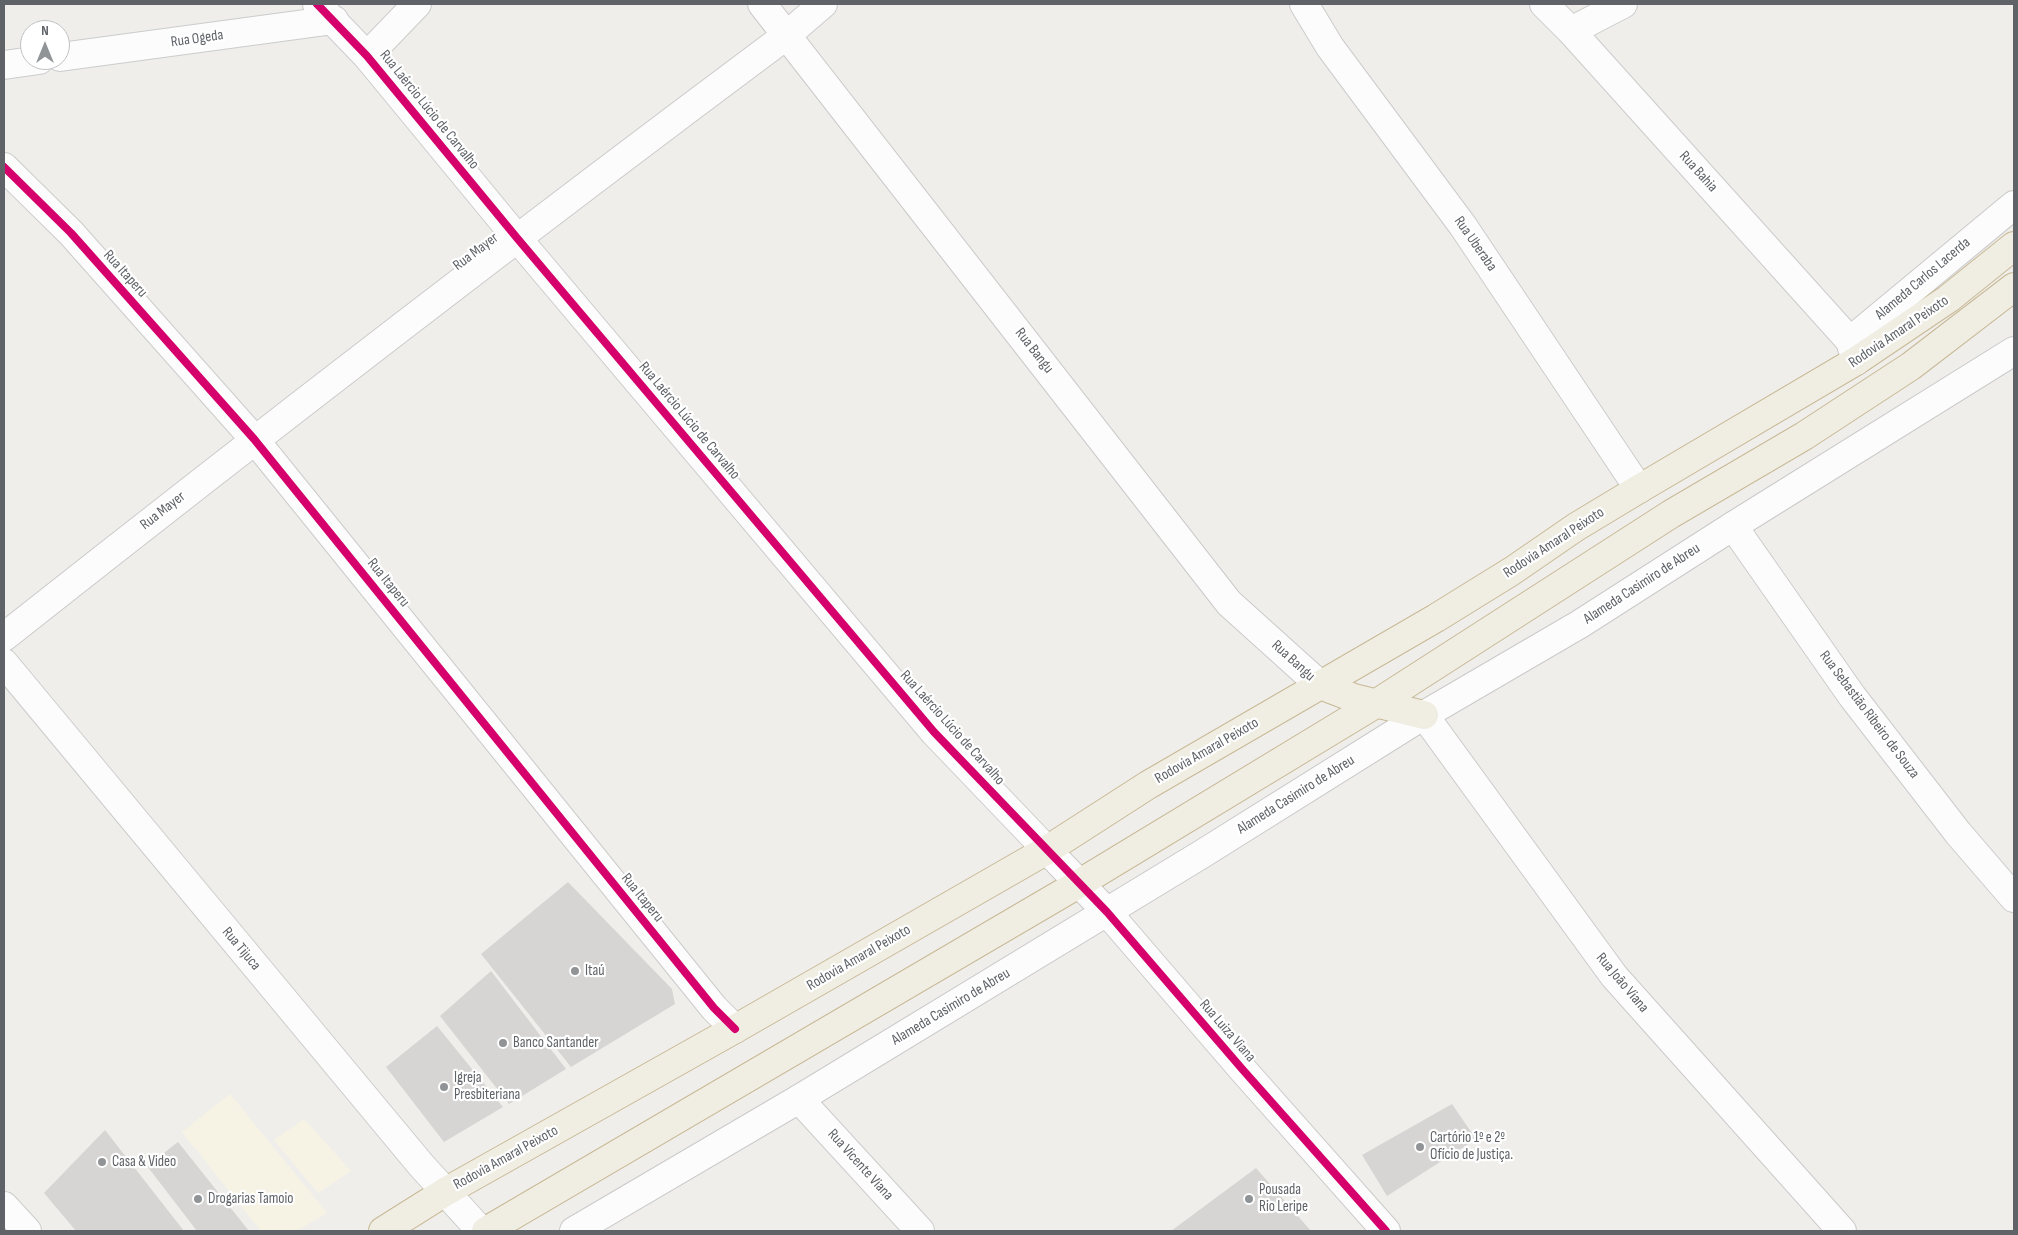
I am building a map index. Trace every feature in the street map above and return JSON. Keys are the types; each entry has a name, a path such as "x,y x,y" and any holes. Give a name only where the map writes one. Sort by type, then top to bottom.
{"highway":[{"name":"Rodovia Amaral Peixoto","path":"383,1231 446,1192 1047,850 1148,785 1320,686 1512,571 1576,527 1639,489 1853,351 1948,299 2014,246"},
{"name":"Rodovia Amaral Peixoto","path":"486,1231 1080,883 1377,703 1671,514 1804,436 1911,366 2014,287"},
{"path":"1320,686 1354,698 1424,715"}],"street":[{"path":"366,56 418,4"},
{"name":"Rua Bangu","path":"762,4 1229,603 1320,686"},
{"name":"Rua Mayer","path":"4,637 254,439 516,238 787,35 823,4"},
{"name":"Rua Uberaba","path":"1304,4 1330,47 1479,249 1639,489"},
{"name":"Rua Bahia","path":"1544,4 1571,31 1853,351"},
{"path":"1571,31 1623,4"},
{"name":"Rua Laércio Lúcio de Carvalho","path":"326,12 366,56 516,238 934,732 1047,850"},
{"name":"Rua Ogeda","path":"70,55 326,12"},
{"path":"4,65 20,63"},
{"name":"Rua Itaperu","path":"4,167 71,233 254,439 708,1001 735,1029"},
{"name":"Alameda Carlos Lacerda","path":"1853,351 2014,205"},
{"name":"Alameda Casimiro de Abreu","path":"574,1231 799,1099 1107,912 1424,715 1580,624 1732,526 2014,351"},
{"name":"Rua Sebastião Ribeiro de Souza","path":"1732,526 1852,696 1958,833 2014,898"},
{"name":"Rua Tijuca","path":"4,664 446,1192 481,1231"},
{"name":"Rua João Viana","path":"1424,715 1614,976 1842,1231"},
{"name":"Rua Luiza Viana","path":"1047,850 1107,912 1243,1070 1386,1231"},
{"name":"Rua Vicente Viana","path":"799,1099 920,1231"},
{"path":"4,1206 27,1231"}],"shaded area":[{"path":"230,1094 327,1213 296,1231 261,1231 182,1132"},
{"path":"304,1119 351,1171 318,1193 274,1140"}],"building":[{"name":"Itaú","path":"568,882 672,989 675,1004 571,1067 481,954"},
{"name":"Banco Santander","path":"491,971 566,1069 509,1104 440,1016"},
{"name":"Igreja Presbiteriana","path":"437,1026 503,1107 444,1142 386,1067"},
{"name":"Cartório 1º e 2º Ofício de Justiça.","path":"1452,1104 1476,1139 1387,1196 1362,1155"},
{"name":"Casa & Video","path":"105,1130 184,1231 76,1231 44,1193"},
{"name":"Drogarias Tamoio","path":"178,1142 249,1231 197,1231 147,1166"},
{"name":"Pousada Rio Leripe","path":"1256,1168 1311,1231 1171,1231"}],"cycle path":[{"path":"317,4 367,56 517,238 934,732 1107,912 1243,1070 1386,1231"},
{"path":"4,167 71,233 254,439 714,1008 735,1029"}],"place":[{"name":"Itaú","path":"575,971"},
{"name":"Banco Santander","path":"503,1043"},
{"name":"Igreja Presbiteriana","path":"444,1087"},
{"name":"Cartório 1º e 2º Ofício de Justiça.","path":"1420,1147"},
{"name":"Casa & Video","path":"102,1162"},
{"name":"Drogarias Tamoio","path":"198,1199"},
{"name":"Pousada Rio Leripe","path":"1249,1199"}]}
